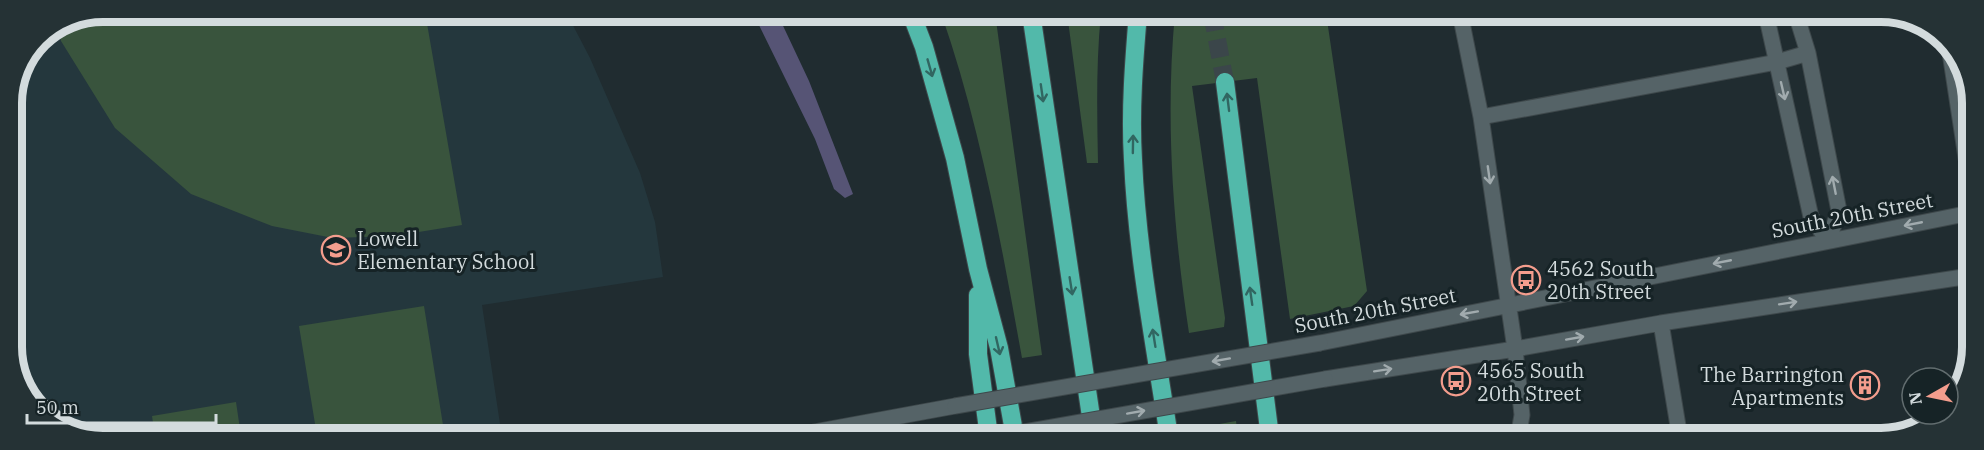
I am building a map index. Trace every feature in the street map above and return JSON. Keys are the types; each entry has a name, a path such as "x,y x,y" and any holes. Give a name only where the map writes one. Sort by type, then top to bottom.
{"highway":[{"path":"914,22 924,47 955,158 978,269 999,348 1013,427"},
{"path":"1032,22 1093,427"},
{"path":"1137,22 1134,62 1133,158 1138,230 1168,427"},
{"path":"1225,82 1269,427"},
{"path":"978,269 978,354 988,428"}],"street":[{"path":"1462,22 1481,117 1515,349 1522,415 1520,427"},
{"path":"1768,22 1811,217 1828,241"},
{"path":"1798,22 1808,53 1839,211 1828,241"},
{"path":"1481,117 1777,62 1808,53"},
{"path":"1952,66 1962,131"},
{"name":"South 20th Street","path":"838,428 1320,343 1962,215"},
{"path":"1049,427 1661,323 1962,277"},
{"path":"1661,323 1678,427"}],"shaded area":[{"name":"Lowell Elementary School","path":"104,22 571,22 590,58 640,173 655,222 663,277 482,305 501,428 104,428 77,423 58,414 39,396 31,382 24,362 22,346 23,98 25,83 31,68 39,54 63,33 77,27"},
{"path":"757,22 781,22 809,81 853,194 845,198 834,189 815,139"}],"green space":[{"path":"104,22 427,22 462,225 394,236 333,238 272,226 191,194 115,128 59,36 63,33 77,27"},
{"path":"944,22 996,22 1042,355 1022,358 978,141"},
{"path":"1068,22 1100,22 1097,107 1098,163 1087,163"},
{"path":"1174,22 1327,22 1367,291 1354,306 1290,319 1257,78 1192,86 1225,318 1224,327 1189,333 1172,173 1172,53"},
{"path":"424,306 443,425 426,428 316,428 299,326"},
{"path":"236,402 240,428 154,428 152,416"},
{"path":"1236,421 1237,427 1203,427"}],"tunnel":[{"path":"1214,22 1225,82"}],"place":[{"name":"Lowell Elementary School","path":"336,250"},
{"name":"4562 South 20th Street","path":"1526,280"},
{"name":"4565 South 20th Street","path":"1456,381"},
{"name":"The Barrington Apartments","path":"1865,385"}]}
